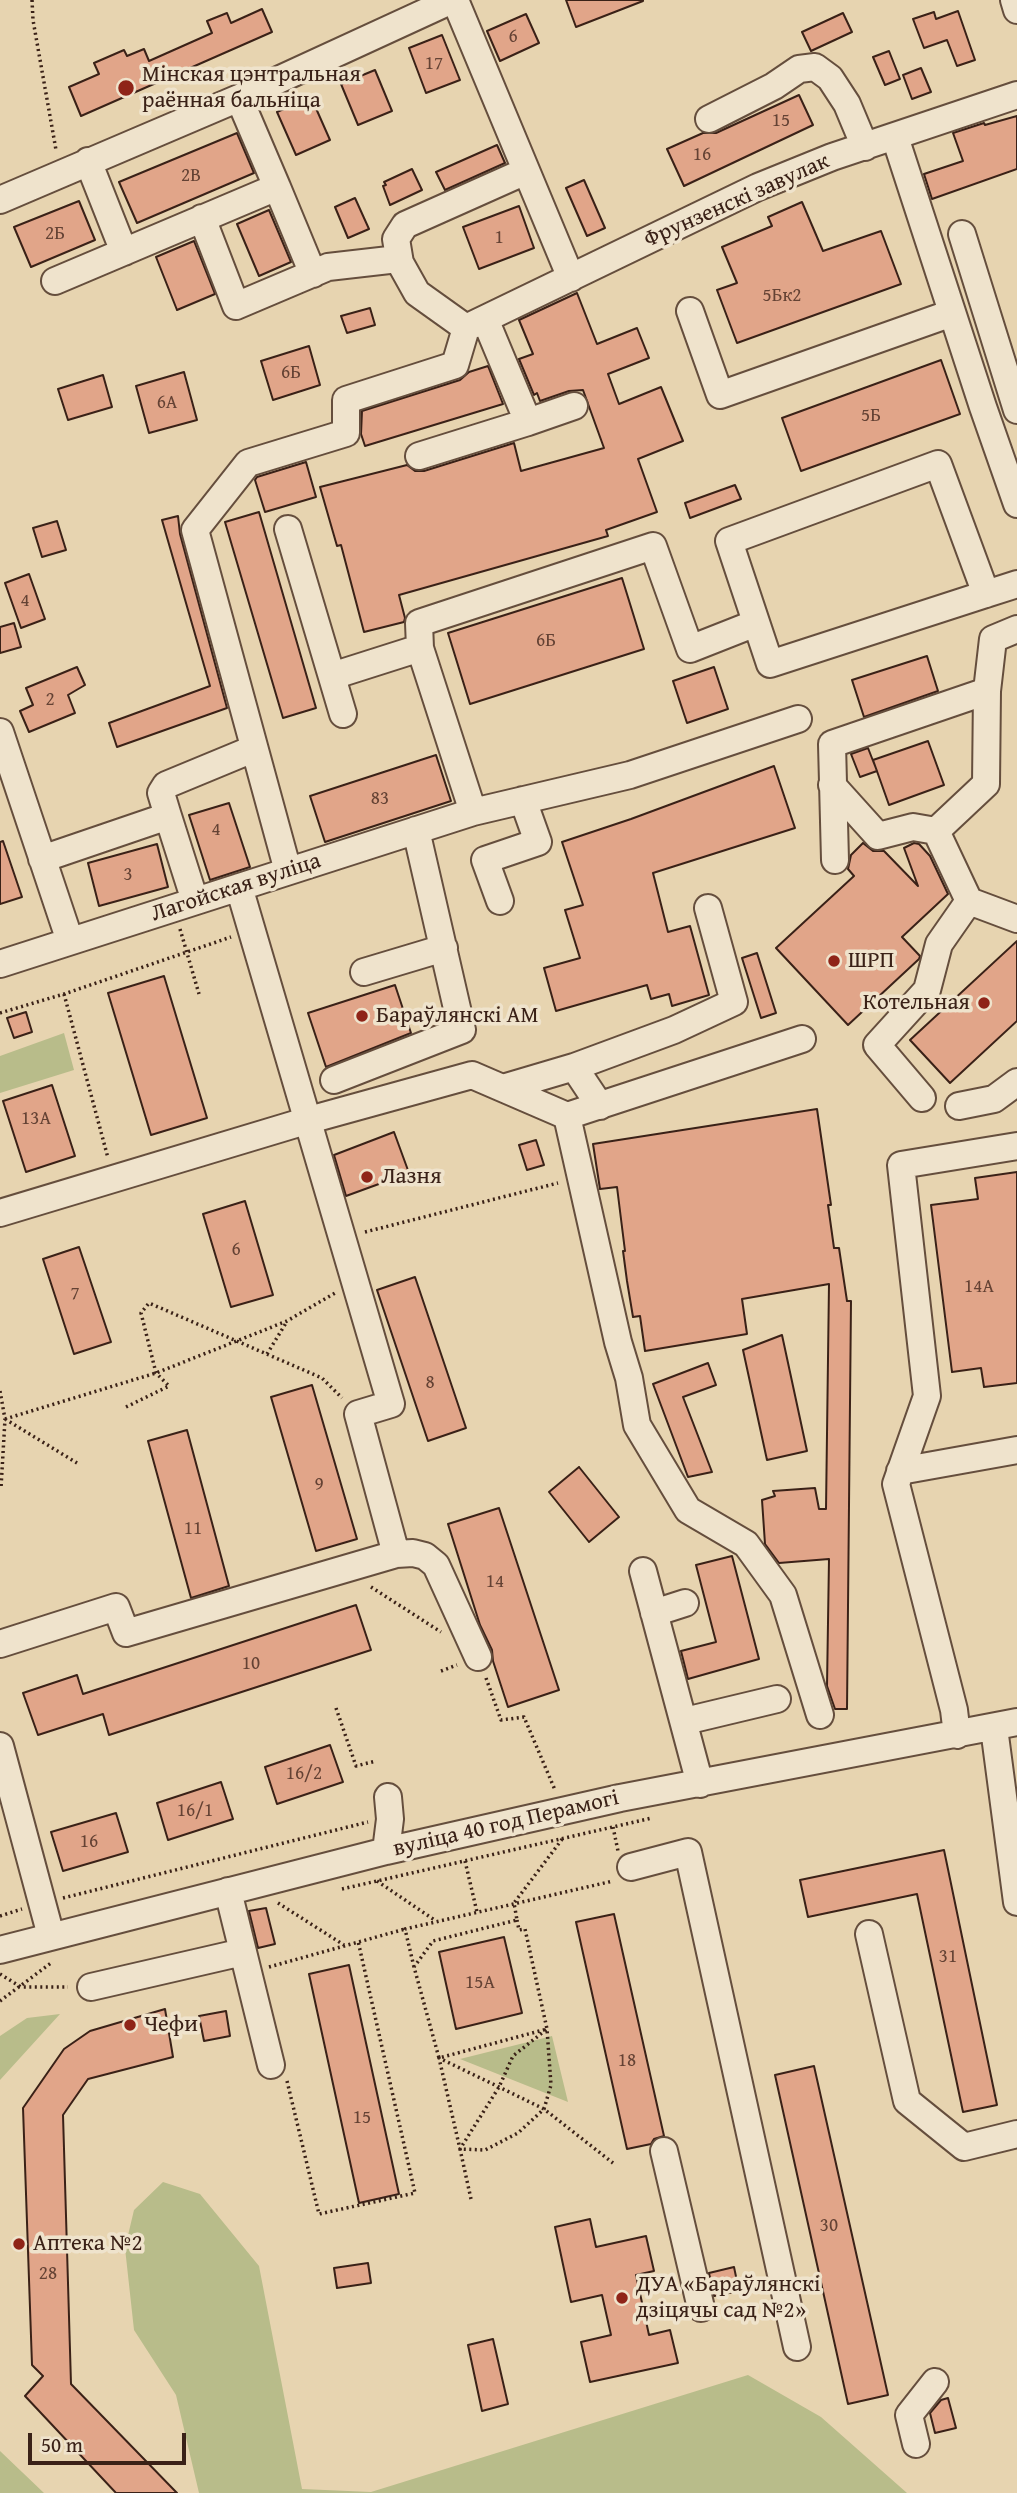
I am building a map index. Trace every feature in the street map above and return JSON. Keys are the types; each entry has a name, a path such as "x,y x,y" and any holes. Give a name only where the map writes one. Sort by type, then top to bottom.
{"street":[{"path":"0,200 239,98 453,0 571,278"},
{"path":"1014,0 1017,10"},
{"path":"709,119 774,86 799,69 814,67 830,78 847,104 865,147"},
{"name":"Фрунзенскі завулак","path":"476,324 758,187 832,157 1017,95"},
{"path":"239,98 313,274"},
{"path":"895,137 1017,504"},
{"path":"88,161 124,252"},
{"path":"400,263 396,239 405,225 526,171"},
{"path":"55,281 277,187"},
{"path":"202,218 236,306 328,267 398,259 417,293 476,324 528,422"},
{"path":"962,234 1017,410"},
{"path":"690,311 720,395 952,313"},
{"path":"288,871 195,530 248,463 346,433 345,400 455,365 476,324"},
{"path":"419,456 575,406"},
{"path":"986,594 938,464 729,541 770,664 1017,584"},
{"path":"288,529 343,714"},
{"path":"473,811 420,648 419,623 653,546 690,649 756,623"},
{"path":"936,831 986,784 987,691 993,639 1017,629"},
{"path":"332,676 420,648"},
{"path":"835,860 832,744 987,691"},
{"name":"Лагойская вуліца","path":"0,964 473,811 630,775 798,719"},
{"path":"0,732 69,941"},
{"path":"184,905 168,816 161,793 166,785 253,749"},
{"path":"832,785 878,836 913,827 936,831"},
{"path":"500,901 485,860 538,842 523,800"},
{"path":"42,859 168,816"},
{"path":"334,1080 462,1030 416,830"},
{"path":"936,831 969,901 1017,919"},
{"path":"239,887 391,1404 358,1414 396,1554"},
{"path":"922,1098 877,1045 927,990 939,944 969,901"},
{"path":"503,1088 574,1067 674,1030 734,1002 708,908"},
{"path":"364,972 444,948"},
{"path":"0,1213 309,1120 472,1075 567,1116 802,1039"},
{"path":"574,1067 600,1107"},
{"path":"959,1106 994,1099 1017,1082"},
{"path":"567,1116 618,1342 629,1378 637,1425 688,1510 746,1544 783,1595 820,1715"},
{"path":"957,1735 954,1710 896,1484 927,1396 901,1165 1017,1146"},
{"path":"900,1471 1017,1450"},
{"path":"0,1644 116,1607 126,1633 396,1554 414,1553 425,1556 436,1564 478,1657"},
{"path":"643,1571 701,1784"},
{"path":"654,1613 685,1603"},
{"path":"685,1721 777,1699"},
{"path":"1006,1725 1017,1902"},
{"name":"вуліца 40 год Перамогі","path":"0,1950 54,1947 231,1902 386,1851 620,1798 1006,1725"},
{"path":"0,1746 54,1947"},
{"path":"386,1851 389,1808"},
{"path":"624,1866 688,1852 797,2347"},
{"path":"231,1902 251,1961 279,2072"},
{"path":"869,1934 907,2101 964,2147 1017,2134"},
{"path":"91,1987 251,1961"},
{"path":"664,2151 701,2308"},
{"path":"916,2444 908,2415 935,2382"}],"path":[{"path":"32,0 33,20 57,156"},
{"path":"184,905 187,953 199,994"},
{"path":"0,1013 252,930"},
{"path":"64,994 114,1180"},
{"path":"343,1238 580,1177"},
{"path":"5,1419 156,1373 239,1341 287,1321 356,1282"},
{"path":"126,1407 169,1386 156,1373 141,1313 149,1303 322,1378 358,1414"},
{"path":"267,1354 287,1321"},
{"path":"0,1391 5,1419 1,1488"},
{"path":"5,1419 77,1463"},
{"path":"336,1708 356,1766 376,1761"},
{"path":"542,1791 555,1788"},
{"path":"0,1916 359,1823 389,1808"},
{"path":"342,1889 663,1815"},
{"path":"251,1961 344,1945 514,1903 624,1866 613,1827"},
{"path":"460,2149 485,2150 518,2133 544,2109 551,2085 547,2029 525,1929 519,1930 514,1903 563,1838"},
{"path":"465,1861 477,1912"},
{"path":"377,1881 436,1922"},
{"path":"231,1902 278,1903 290,1900"},
{"path":"278,1903 344,1945"},
{"path":"414,1967 433,1941 517,1920"},
{"path":"405,1929 439,2058 471,2199"},
{"path":"279,2072 319,2214 415,2193 358,1941"},
{"path":"0,2001 21,1987 54,1947"},
{"path":"0,1974 21,1987 91,1987"},
{"path":"439,2058 547,2029"},
{"path":"460,2149 499,2087 513,2056 547,2029"},
{"path":"439,2058 544,2109 613,2163"}],"green space":[{"path":"64,1033 74,1070 0,1093 0,1056"},
{"path":"60,2014 0,2080 0,2036 27,2018"},
{"path":"552,2036 568,2102 460,2059"},
{"path":"163,2182 200,2194 259,2266 302,2489 371,2492 748,2375 821,2417 907,2493 199,2493 176,2395 134,2330 125,2248 134,2210"},
{"path":"0,2451 44,2493 0,2493"}],"building":[{"path":"566,0 643,0 643,1 576,27"},
{"path":"262,9 272,32 81,116 69,87 99,74 94,63 124,50 127,56 144,49 149,61 212,33 207,21 227,13 231,23"},
{"path":"958,11 975,60 957,66 947,40 924,48 913,19 934,12 936,19"},
{"path":"843,13 852,32 811,51 802,32"},
{"path":"526,14 539,43 500,61 487,31"},
{"path":"442,35 460,80 426,93 409,48"},
{"path":"889,51 900,79 885,85 873,57"},
{"path":"921,68 931,92 912,99 903,75"},
{"path":"375,70 392,111 358,125 341,84"},
{"path":"799,95 813,125 684,186 667,149 703,133 716,133"},
{"path":"311,97 330,140 296,155 277,112"},
{"path":"1017,116 1017,169 932,199 924,174 963,161 953,133"},
{"path":"237,133 254,173 137,223 119,182"},
{"path":"497,145 505,163 445,190 436,172"},
{"path":"412,169 422,190 390,205 384,182"},
{"path":"584,180 605,228 587,236 566,188"},
{"path":"355,198 369,229 348,238 335,207"},
{"path":"79,201 95,240 31,267 14,227"},
{"path":"802,202 823,251 881,231 901,284 737,343 717,290 737,283 722,247 772,226 768,217"},
{"path":"519,206 534,248 479,269 463,227"},
{"path":"269,210 291,262 259,276 237,224"},
{"path":"194,241 215,294 177,310 156,257"},
{"path":"577,293 597,344 637,328 649,358 608,374 619,404 661,387 683,441 638,459 657,512 606,530 608,536 399,595 404,622 364,632 341,545 337,546 320,487 407,465 415,471 424,471 514,443 521,471 604,448 583,390 569,391 540,401 537,393 534,395 519,359 533,354 519,320"},
{"path":"370,308 375,325 347,333 341,316"},
{"path":"309,346 320,385 273,400 261,361"},
{"path":"941,360 960,414 801,471 782,418"},
{"path":"488,366 503,404 365,446 361,434 362,411 460,380 469,372"},
{"path":"184,372 197,420 149,433 136,386"},
{"path":"103,375 112,407 68,420 58,389"},
{"path":"306,462 316,497 265,512 255,480 257,477"},
{"path":"735,485 741,499 690,518 685,503"},
{"path":"259,512 316,708 283,718 225,522"},
{"path":"178,516 180,534 227,708 117,747 109,723 210,686 162,520"},
{"path":"57,521 66,550 42,557 33,528"},
{"path":"29,574 45,619 21,628 5,583"},
{"path":"622,578 644,649 470,704 448,633"},
{"path":"14,623 21,647 0,653 0,627"},
{"path":"927,656 938,691 864,717 852,680"},
{"path":"77,667 85,685 68,695 75,713 29,732 20,711 33,705 26,688"},
{"path":"714,667 728,709 687,723 673,681"},
{"path":"928,741 944,785 889,805 873,760"},
{"path":"868,748 877,771 860,777 851,754"},
{"path":"436,755 451,801 325,842 310,796"},
{"path":"774,766 795,828 653,873 668,932 690,926 709,995 672,1006 669,994 651,999 647,985 556,1011 544,968 580,958 565,910 583,905 562,842"},
{"path":"229,803 250,867 210,880 189,815"},
{"path":"3,841 22,897 0,904 0,842"},
{"path":"863,843 873,851 884,851 918,886 904,848 914,843 919,844 930,856 948,894 902,937 920,956 919,959 848,1025 776,948 854,876 848,869 851,855"},
{"path":"157,844 168,887 99,906 88,863"},
{"name":"Котельная","path":"1017,941 1017,1021 950,1083 910,1040"},
{"path":"757,953 776,1013 761,1018 742,958"},
{"path":"164,976 207,1118 151,1135 108,993"},
{"path":"395,985 411,1033 326,1067 308,1013"},
{"path":"26,1012 32,1032 14,1038 7,1018"},
{"path":"52,1085 75,1156 26,1172 3,1101"},
{"path":"817,1109 831,1205 828,1205 834,1248 839,1248 847,1301 851,1301 847,1709 835,1709 827,1686 829,1559 779,1563 765,1544 762,1500 775,1496 773,1491 815,1488 819,1509 826,1509 829,1284 742,1299 747,1334 645,1351 640,1316 633,1317 617,1187 600,1189 593,1144"},
{"path":"394,1132 409,1173 346,1196 334,1155"},
{"path":"536,1140 544,1165 527,1170 519,1145"},
{"path":"1017,1172 1017,1383 984,1387 981,1368 952,1372 931,1205 978,1199 975,1178"},
{"path":"245,1201 273,1295 231,1307 203,1214"},
{"path":"79,1247 111,1342 74,1354 43,1259"},
{"path":"415,1277 466,1428 428,1441 377,1290"},
{"path":"782,1335 807,1451 767,1460 743,1350"},
{"path":"708,1363 716,1385 683,1397 712,1472 688,1477 653,1384"},
{"path":"312,1385 357,1539 316,1551 271,1397"},
{"path":"187,1430 229,1586 191,1598 148,1441"},
{"path":"579,1467 619,1517 589,1542 549,1492"},
{"path":"499,1508 559,1690 508,1707 492,1650 480,1625 448,1524"},
{"path":"732,1556 759,1659 688,1679 681,1651 716,1642 696,1565"},
{"path":"356,1605 371,1650 109,1735 103,1714 38,1735 23,1693 77,1675 83,1694"},
{"path":"330,1745 343,1782 277,1804 265,1767"},
{"path":"221,1782 233,1819 168,1840 157,1803"},
{"path":"116,1813 128,1852 63,1871 51,1832"},
{"path":"944,1850 997,2105 963,2112 917,1894 808,1917 800,1880"},
{"path":"266,1908 275,1944 258,1948 249,1911"},
{"path":"614,1914 664,2136 654,2139 651,2144 627,2149 576,1922"},
{"path":"504,1937 522,2013 456,2029 439,1952"},
{"path":"349,1965 399,2194 359,2203 309,1974"},
{"path":"165,2009 173,2057 88,2079 63,2115 71,2384 177,2493 116,2493 25,2396 43,2376 32,2365 23,2108 64,2049 90,2031"},
{"path":"226,2011 230,2036 204,2041 199,2016"},
{"path":"814,2066 888,2395 848,2404 775,2075"},
{"name":"ДУА «Бараўлянскі дзіцячы сад №2»","path":"590,2219 596,2247 646,2236 654,2271 636,2275 649,2335 670,2330 678,2363 590,2382 581,2342 611,2335 602,2295 571,2302 555,2227"},
{"path":"368,2263 371,2283 337,2288 334,2268"},
{"path":"734,2267 739,2291 714,2296 709,2273"},
{"path":"493,2339 508,2404 482,2411 468,2345"},
{"path":"948,2398 956,2428 935,2433 930,2413 941,2400"}],"place":[{"name":"Мінская цэнтральная раённая бальніца","path":"126,88"},
{"name":"ШРП","path":"834,961"},
{"name":"Котельная","path":"984,1003"},
{"name":"Бараўлянскі АМ","path":"362,1016"},
{"name":"Лазня","path":"367,1177"},
{"name":"Чефи","path":"130,2025"},
{"name":"Аптека №2","path":"19,2244"},
{"name":"ДУА «Бараўлянскі дзіцячы сад №2»","path":"622,2298"}]}
